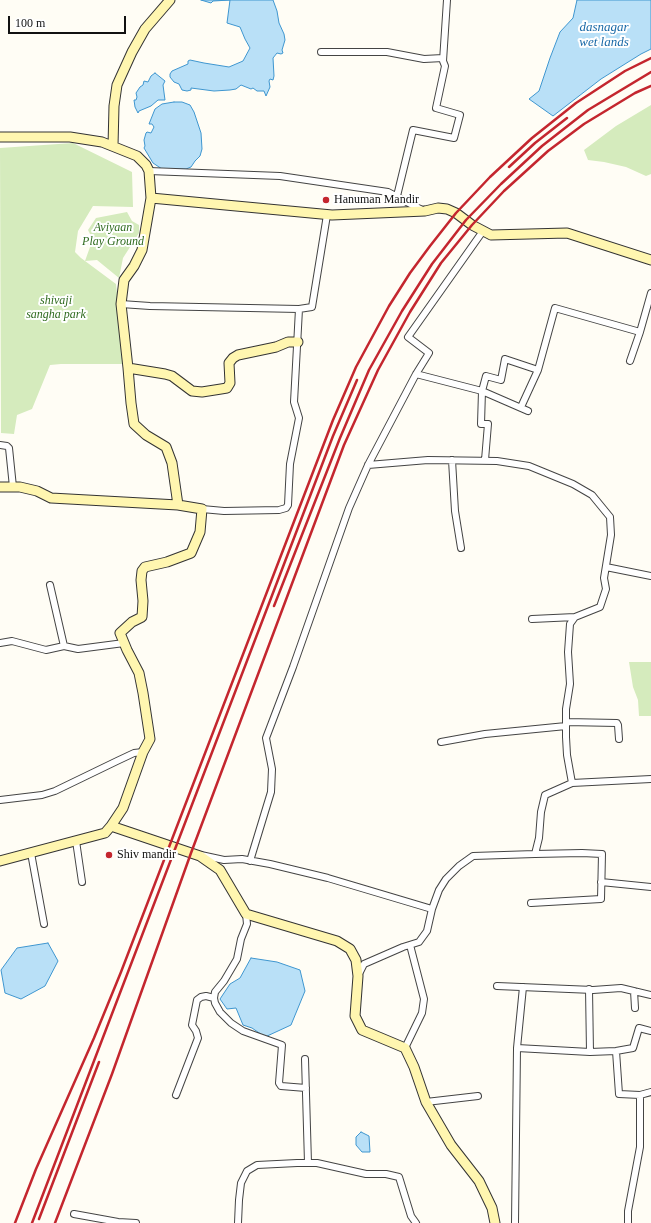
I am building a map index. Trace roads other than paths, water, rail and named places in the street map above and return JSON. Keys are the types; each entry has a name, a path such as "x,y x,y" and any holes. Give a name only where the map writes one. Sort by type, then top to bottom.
{"street":[{"path":"113,146 114,106 117,85 132,52 145,29 170,0"},
{"path":"396,196 413,130 454,138 460,115 436,108 445,66 446,0"},
{"path":"321,52 387,52 424,59 444,58"},
{"path":"0,137 70,137 102,142 137,156 146,165 149,171 150,198 142,250 134,266 124,280 121,304 134,424 146,435 166,447 172,463 178,506"},
{"path":"149,171 280,176 388,192 425,211"},
{"path":"150,198 327,215 425,211 438,208 447,209 491,235 567,233 650,261"},
{"path":"121,304 299,309 312,307 327,215"},
{"path":"250,861 271,792 272,770 266,738 293,667 349,508 368,465 416,374 429,353 408,337 483,231"},
{"path":"630,361 651,293"},
{"path":"521,407 538,370 555,308 640,332"},
{"path":"0,487 20,487 37,491 51,498 178,506 224,511 279,510 286,508 288,505 289,473 299,418 294,402 299,309"},
{"path":"128,368 172,376 192,391 202,392 221,390 228,388 230,384 229,362 233,358 238,355 276,347 288,342 298,342"},
{"path":"485,460 488,424 481,424 482,391 486,376 501,380 505,359 538,370"},
{"path":"416,374 482,391 528,411"},
{"path":"0,445 10,448 13,487"},
{"path":"368,465 428,460 497,461 529,466 573,484 592,495 610,517 611,535 604,578 606,589 600,607 575,617 532,619"},
{"path":"452,460 455,511 461,548"},
{"path":"0,861 105,833 123,808 142,752 150,739 144,693 139,673 120,633 132,622 142,617 142,571 145,567 166,562 191,553 200,532 202,509"},
{"path":"606,567 651,576"},
{"path":"50,585 64,646"},
{"path":"572,783 567,755 566,709 570,684 568,652 570,624 575,617"},
{"path":"0,643 12,641 46,650 64,646 78,649 124,643"},
{"path":"441,742 485,734 566,724 617,723 619,739"},
{"path":"0,800 42,795 56,791 128,756 142,752"},
{"path":"535,854 539,838 541,812 545,795 572,783 651,779"},
{"path":"111,826 200,856 220,870 246,914 247,924 241,939 237,959 224,981 215,992 215,1003 220,1012 242,1031 282,1045 279,1083 281,1086 306,1088"},
{"path":"76,841 82,882"},
{"path":"31,853 44,924"},
{"path":"191,853 224,860 250,861 270,864 328,878 432,909"},
{"path":"358,976 364,964 403,947 419,942 427,931 432,909 439,890 446,879 459,866 473,856 582,853 602,854 600,899 531,904"},
{"path":"601,882 651,888"},
{"path":"246,914 337,941 350,949 356,960 358,976 355,1016 362,1030 405,1048 414,1067 426,1102 451,1145 479,1181 492,1208 495,1223"},
{"path":"405,1048 422,1013 424,999 410,945"},
{"path":"497,986 589,990 621,988 651,995"},
{"path":"515,1223 517,1048 523,987"},
{"path":"589,990 590,1052"},
{"path":"634,991 635,1008"},
{"path":"176,1095 198,1038 192,1025 197,1000 206,996 214,998"},
{"path":"517,1048 590,1052 616,1051 633,1048 639,1028 651,1031"},
{"path":"616,1051 619,1094 640,1095 651,1092"},
{"path":"305,1059 308,1163"},
{"path":"628,1223 628,1211 640,1147 640,1095"},
{"path":"426,1102 478,1096"},
{"path":"238,1223 238,1200 241,1183 247,1171 257,1164 308,1163 333,1166 366,1174 386,1174 399,1177 410,1216 416,1223"},
{"path":"74,1214 118,1222 136,1223"}],"water":[{"path":"201,0 230,0 213,1 211,3"},
{"path":"230,0 273,0 285,40 282,50 283,53 277,53 273,58 274,76 273,80 270,79 269,81 270,87 266,96 264,91 257,91 253,88 251,89 241,85 236,89 230,90 214,91 191,88 191,90 187,91 182,90 179,84 174,82 170,77 172,71 188,64 188,61 190,60 229,67 243,61 250,48 240,27 227,23"},
{"name":"dasnagar wet lands","path":"577,0 651,0 651,49 601,79 553,116 529,99 539,91 560,32 573,18"},
{"path":"155,73 165,81 163,85 165,100 158,100 151,106 139,111 138,113 134,100 136,100 137,97 136,93 143,85 144,81 148,82 151,76"},
{"path":"182,102 190,105 201,133 202,149 200,156 191,167 186,169 162,169 153,163 144,148 144,140 146,133 151,133 154,127 152,124 149,124 155,109 162,104"},
{"path":"48,943 58,961 45,986 21,999 5,993 1,970 17,948"},
{"path":"251,958 277,962 300,970 305,991 291,1025 265,1037 252,1028 243,1025 236,1008 227,1009 220,999 230,984 240,978"},
{"path":"361,1132 369,1136 370,1152 362,1152 356,1145 356,1137"}],"railway":[{"path":"15,1223 36,1169 94,1038 121,972 333,420 356,367 389,306 410,273 430,246 456,213 490,177 532,138 576,103 625,71 651,58"},
{"path":"274,606 340,438 369,370 402,311 432,264 466,220 501,184 542,146 588,110 651,72"},
{"path":"55,1223 112,1074 191,853 344,445 378,370 410,312 441,263 472,225 504,191 548,151 584,124 635,93 651,86"},
{"path":"509,167 535,143 567,118"},
{"path":"32,1223 333,436 357,380"},
{"path":"39,1219 99,1062"}],"place":[{"name":"Hanuman Mandir","path":"326,200"},
{"name":"Shiv mandir","path":"109,855"}],"park label":[{"name":"Aviyaan Play Ground","path":"113,235"},
{"name":"shivaji sangha park","path":"56,308"}]}
